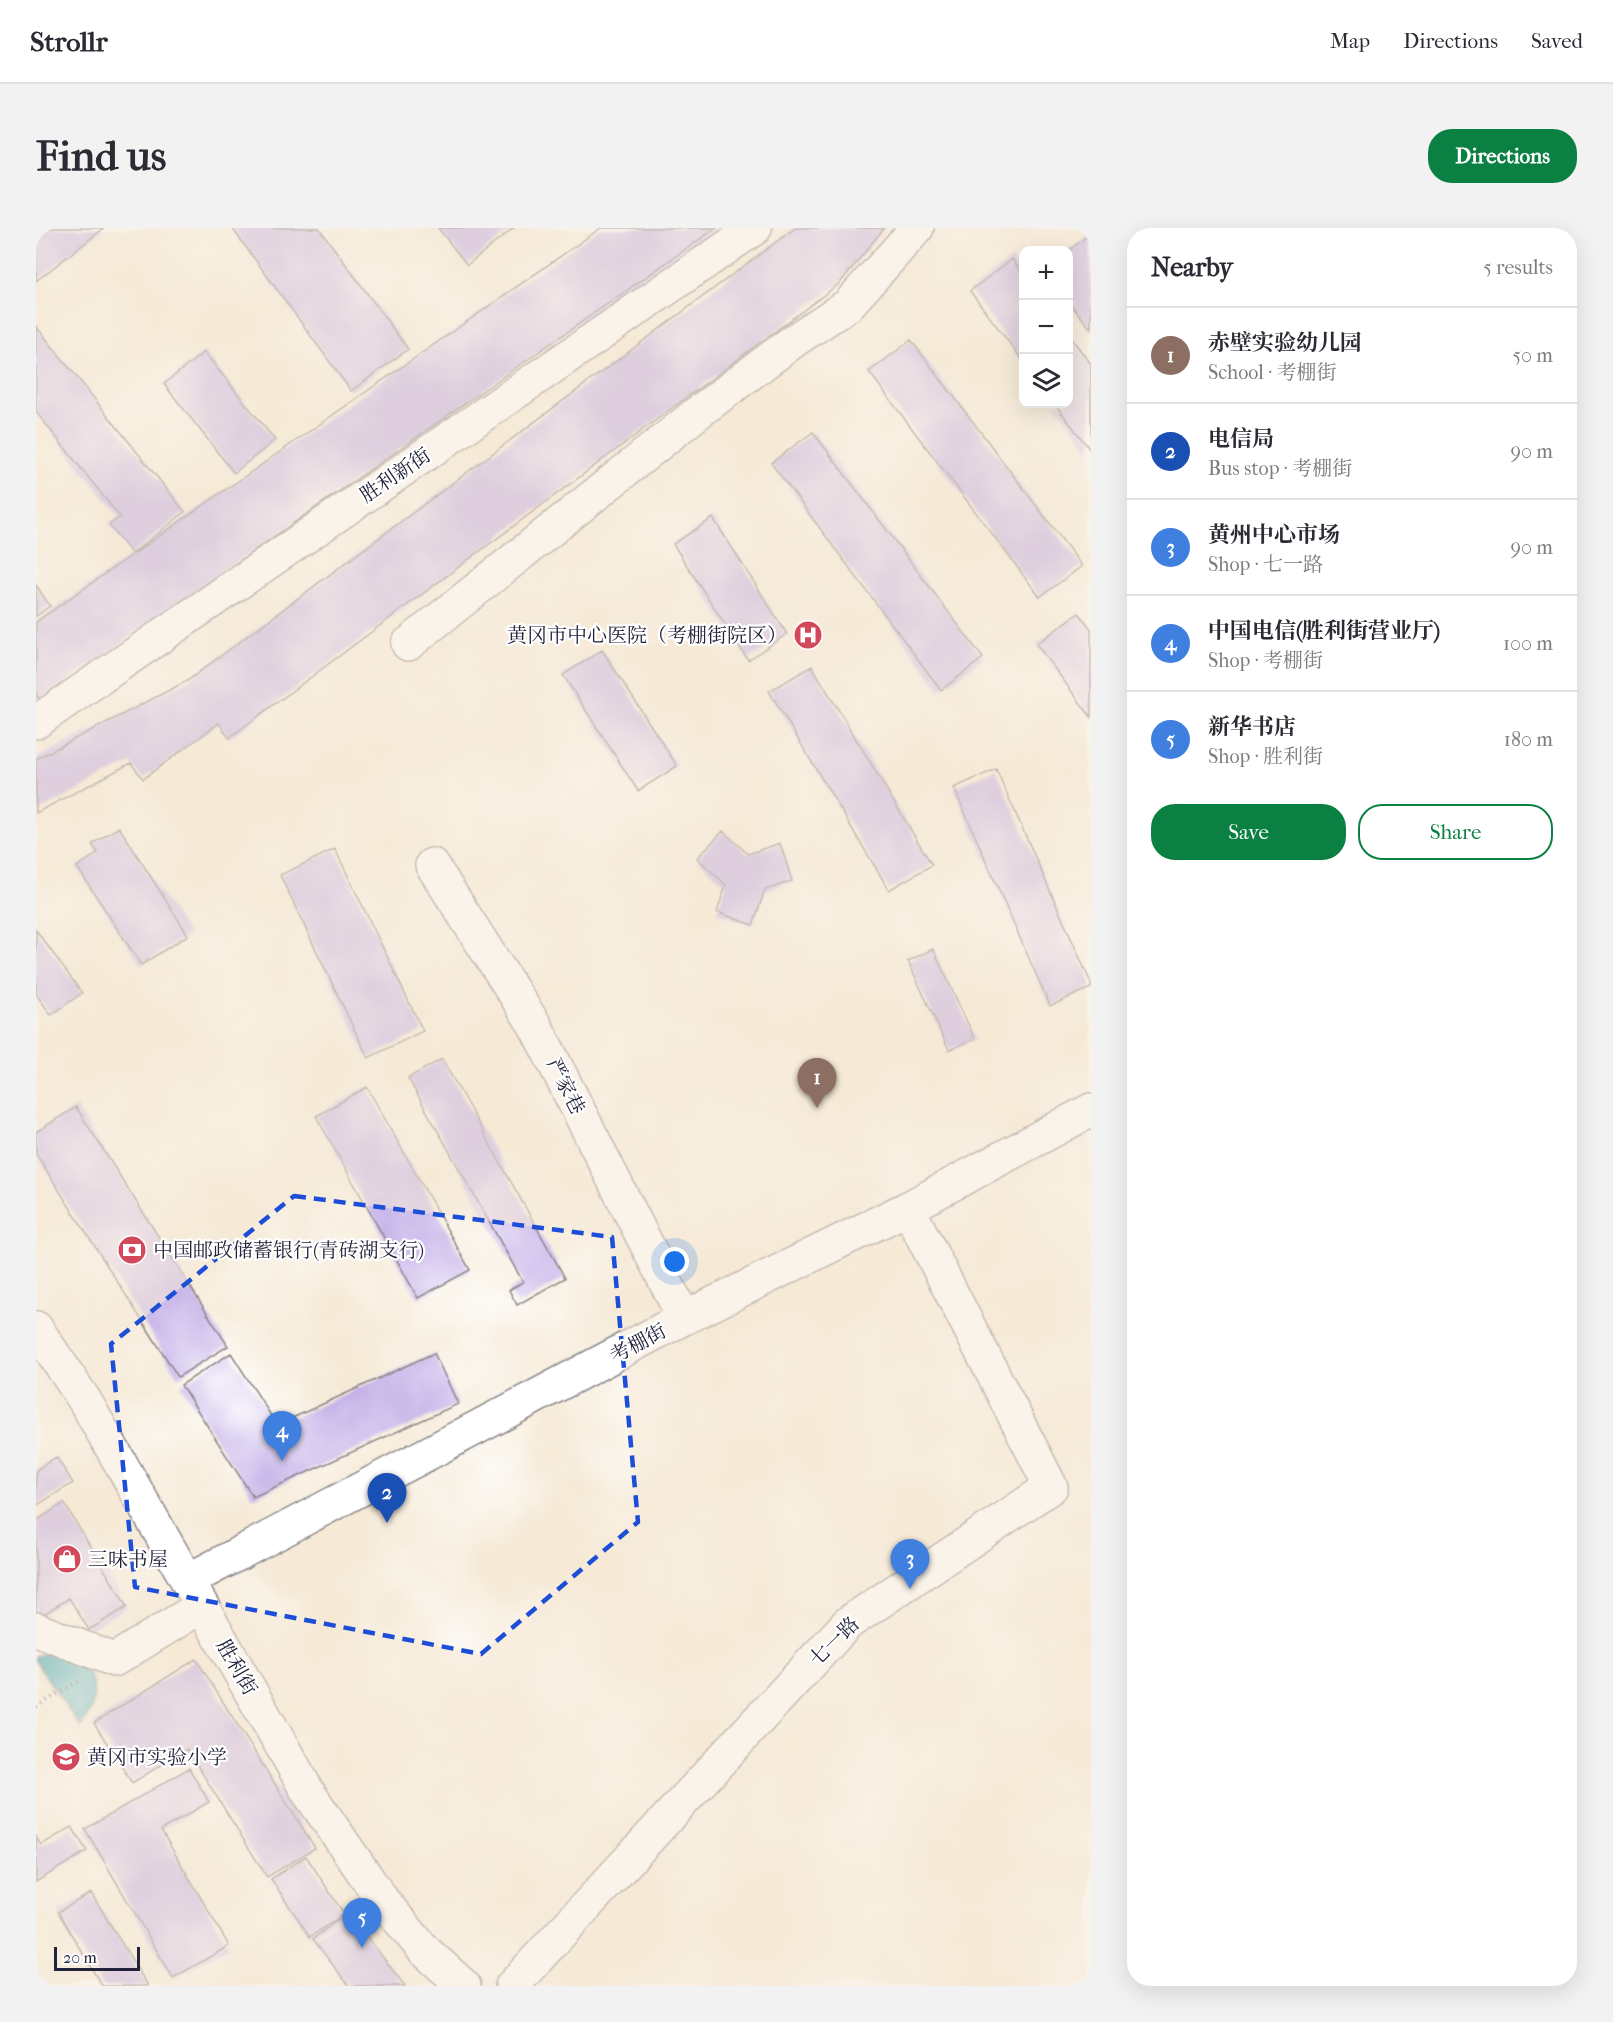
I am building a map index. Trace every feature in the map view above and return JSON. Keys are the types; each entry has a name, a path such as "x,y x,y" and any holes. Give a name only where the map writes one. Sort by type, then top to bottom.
{"street":[{"name":"胜利新街","path":"36,722 755,228"},
{"path":"408,644 544,546 709,404 795,340 848,305 917,228"},
{"name":"严家巷","path":"432,865 536,1027 684,1318"},
{"name":"考棚街","path":"36,1629 114,1660 195,1593 684,1318 908,1208 1091,1110"},
{"name":"七一路","path":"512,1986 848,1623 1051,1487 908,1208"},
{"name":"胜利街","path":"36,1328 85,1401 308,1792 377,1892 424,1950 465,1986"}],"path":[{"path":"36,1707 85,1677"}],"highlighted area":[{"path":"294,1196 612,1237 638,1522 481,1654 135,1587 111,1344"}],"water":[{"path":"46,1653 74,1660 84,1667 90,1677 94,1688 93,1701 89,1714 80,1727 36,1662 36,1656"}],"building":[{"path":"36,228 104,228 36,281"},
{"path":"232,228 319,228 408,349 351,391"},
{"path":"438,228 514,228 467,265"},
{"path":"601,228 716,228 40,700 36,695 36,622"},
{"path":"795,228 884,228 840,283 229,738 219,723 143,779 131,763 36,813 36,759 187,681"},
{"path":"1091,233 1091,329 1073,307 1073,247"},
{"path":"1012,259 1019,269 1019,356 970,291"},
{"path":"36,326 185,512 132,554 109,525 120,517 36,412"},
{"path":"911,340 1082,566 1040,597 869,372"},
{"path":"1073,341 1091,364 1091,451 1058,408 1073,408"},
{"path":"204,352 275,440 234,473 164,384"},
{"path":"813,432 983,658 941,690 771,463"},
{"path":"713,518 787,634 748,660 673,544"},
{"path":"36,585 50,606 36,616"},
{"path":"1079,613 1091,629 1091,717 1036,644"},
{"path":"602,650 677,766 638,791 563,675"},
{"path":"812,666 932,865 889,890 769,691"},
{"path":"996,769 1091,983 1091,988 1050,1006 954,788"},
{"path":"119,827 188,935 141,965 77,867 98,853 92,844"},
{"path":"723,831 748,854 780,843 792,881 765,890 753,925 717,912 726,885 697,858"},
{"path":"335,849 423,1031 368,1058 280,875"},
{"path":"36,930 82,993 51,1015 36,994"},
{"path":"933,949 975,1039 949,1050 908,961"},
{"path":"442,1059 565,1278 517,1305 509,1290 523,1282 408,1078"},
{"path":"367,1087 470,1270 418,1298 316,1116"},
{"name":"中国邮政储蓄银行(青砖湖支行)","path":"76,1107 228,1346 178,1377 36,1154 36,1132"},
{"path":"231,1353 277,1425 434,1353 458,1404 253,1497 181,1385"},
{"path":"56,1457 73,1483 36,1506 36,1470"},
{"name":"三味书屋","path":"64,1503 127,1607 89,1630 69,1598 36,1619 36,1521"},
{"path":"196,1659 315,1848 267,1877 187,1749 132,1783 94,1723"},
{"path":"189,1768 209,1802 161,1830 229,1946 173,1978 85,1829"},
{"path":"72,1827 87,1851 36,1882 36,1837 41,1845"},
{"path":"306,1856 344,1914 310,1937 271,1879"},
{"path":"91,1893 148,1986 102,1986 58,1912"},
{"path":"348,1912 405,1986 349,1986 313,1939"}],"place":[{"name":"黄冈市中心医院（考棚街院区）","path":"808,635"},
{"name":"赤壁实验幼儿园","path":"817,1108"},
{"name":"中国邮政储蓄银行(青砖湖支行)","path":"132,1250"},
{"name":"中国电信(胜利街营业厅)","path":"282,1461"},
{"name":"电信局","path":"387,1523"},
{"name":"三味书屋","path":"67,1559"},
{"name":"黄州中心市场","path":"910,1589"},
{"name":"黄冈市实验小学","path":"66,1757"},
{"name":"新华书店","path":"362,1948"}]}
